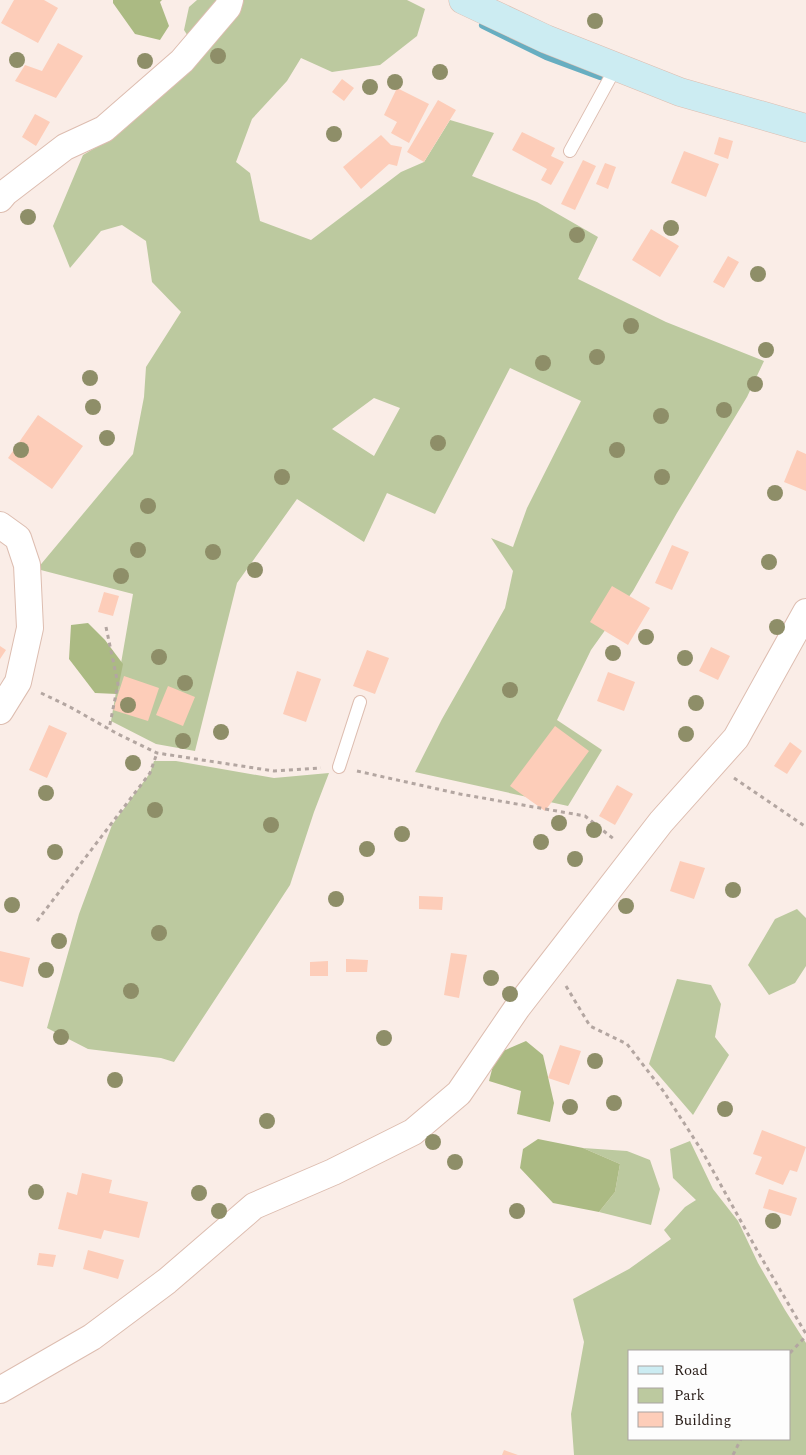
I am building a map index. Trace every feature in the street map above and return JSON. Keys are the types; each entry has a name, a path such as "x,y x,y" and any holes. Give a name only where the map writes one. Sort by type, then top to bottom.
{"main road":[{"path":"463,0 546,39 680,92 806,128"}],"street":[{"path":"0,199 5,192 65,147 104,129 182,61 228,7 230,0"},
{"path":"0,525 18,538 27,565 30,628 18,682 0,710"},
{"path":"0,1390 92,1337 167,1281 254,1206 333,1172 412,1132 459,1093 517,1008 661,822 736,738 806,612"}],"lane":[{"path":"570,151 616,67"},
{"path":"340,767 360,702"}],"path":[{"path":"106,627 118,684 108,729"},
{"path":"38,921 150,773 157,753"},
{"path":"712,764 806,827"},
{"path":"553,962 569,993 590,1026 626,1044 664,1092 702,1151 806,1335 791,1352"},
{"path":"733,1455 740,1440"}],"green space":[{"path":"113,0 162,0 160,2 169,26 160,40 135,34 113,3"},
{"path":"197,0 407,0 425,9 417,36 380,65 332,72 301,58 287,81 252,119 236,162 250,173 260,221 311,240 401,172 424,162 450,120 494,133 472,176 537,202 598,237 578,279 666,322 764,361 747,397 677,513 633,591 591,650 557,720 602,750 568,806 415,772 442,719 505,608 513,571 491,538 513,547 527,508 581,401 510,368 435,514 387,493 364,542 297,499 237,583 195,751 156,744 111,721 133,594 37,569 133,454 144,397 146,367 181,312 152,282 146,241 122,225 101,231 70,268 53,226 83,155 112,138 195,47 184,30 189,7","holes":["374,398 400,408 374,456 332,429"]},
{"path":"88,623 105,640 123,664 117,694 95,693 69,659 71,625"},
{"path":"154,761 176,761 274,778 329,773 290,885 174,1062 161,1058 88,1049 47,1028 79,914 112,825 150,773"},
{"path":"797,909 806,918 806,966 795,983 769,995 748,965 775,919"},
{"path":"677,979 711,985 721,1004 715,1037 729,1055 693,1115 649,1064"},
{"path":"526,1041 543,1055 554,1103 550,1122 517,1114 521,1091 489,1081 496,1054"},
{"path":"538,1139 583,1148 620,1164 615,1192 599,1212 553,1203 520,1168 523,1149"},
{"path":"690,1141 713,1189 738,1221 758,1263 806,1343 806,1455 574,1455 571,1414 584,1342 573,1299 629,1269 671,1239 664,1230 685,1207 696,1200 673,1178 670,1149"},
{"path":"583,1148 627,1151 650,1160 660,1189 651,1225 599,1212 615,1192 620,1164"}],"building":[{"path":"14,0 44,0 58,8 38,43 1,23"},
{"path":"58,43 83,56 56,98 15,81 25,65 42,71"},
{"path":"342,79 354,88 344,101 332,92"},
{"path":"397,88 429,104 409,143 391,133 397,122 384,115"},
{"path":"438,100 456,110 424,162 407,152"},
{"path":"35,114 50,122 36,146 22,137"},
{"path":"522,132 555,148 551,156 564,162 551,185 541,180 547,169 512,150"},
{"path":"381,135 391,145 402,147 397,166 389,164 361,189 343,167"},
{"path":"719,137 733,141 728,159 714,154"},
{"path":"684,151 719,164 706,197 671,183"},
{"path":"583,160 596,166 575,210 561,204"},
{"path":"605,163 616,167 608,189 596,184"},
{"path":"651,229 679,246 660,277 632,260"},
{"path":"728,256 739,262 724,288 713,282"},
{"path":"38,415 83,446 52,489 8,458"},
{"path":"797,450 806,454 806,491 784,482"},
{"path":"672,545 689,552 672,590 655,583"},
{"path":"612,586 650,608 628,645 590,622"},
{"path":"104,592 119,596 113,616 98,612"},
{"path":"0,646 6,650 0,659"},
{"path":"711,647 730,656 718,680 699,671"},
{"path":"367,650 389,658 375,694 353,686"},
{"path":"297,671 321,679 306,722 283,714"},
{"path":"608,672 635,682 624,711 597,701"},
{"path":"124,676 159,688 148,721 113,710"},
{"path":"168,686 195,697 183,726 156,715"},
{"path":"49,725 67,733 47,778 29,770"},
{"path":"555,726 589,751 545,811 510,786"},
{"path":"790,742 802,751 787,774 774,766"},
{"path":"617,785 633,794 615,825 599,816"},
{"path":"680,861 705,868 694,899 670,891"},
{"path":"419,896 443,897 442,910 419,909"},
{"path":"0,951 30,958 23,987 0,981"},
{"path":"451,953 467,955 459,998 444,995"},
{"path":"346,959 368,960 367,972 346,972"},
{"path":"328,961 328,976 310,976 310,962"},
{"path":"560,1045 581,1051 569,1085 548,1078"},
{"path":"762,1130 806,1147 797,1172 790,1170 783,1185 755,1174 762,1157 753,1154"},
{"path":"82,1173 112,1180 109,1193 148,1202 139,1238 104,1230 101,1239 58,1229 67,1192 77,1195"},
{"path":"769,1189 797,1198 791,1216 763,1208"},
{"path":"88,1250 124,1260 118,1279 83,1269"},
{"path":"39,1253 56,1255 53,1267 37,1265"},
{"path":"504,1450 518,1455 502,1455"}],"waterway":[{"path":"483,25 546,56 600,76"}]}
